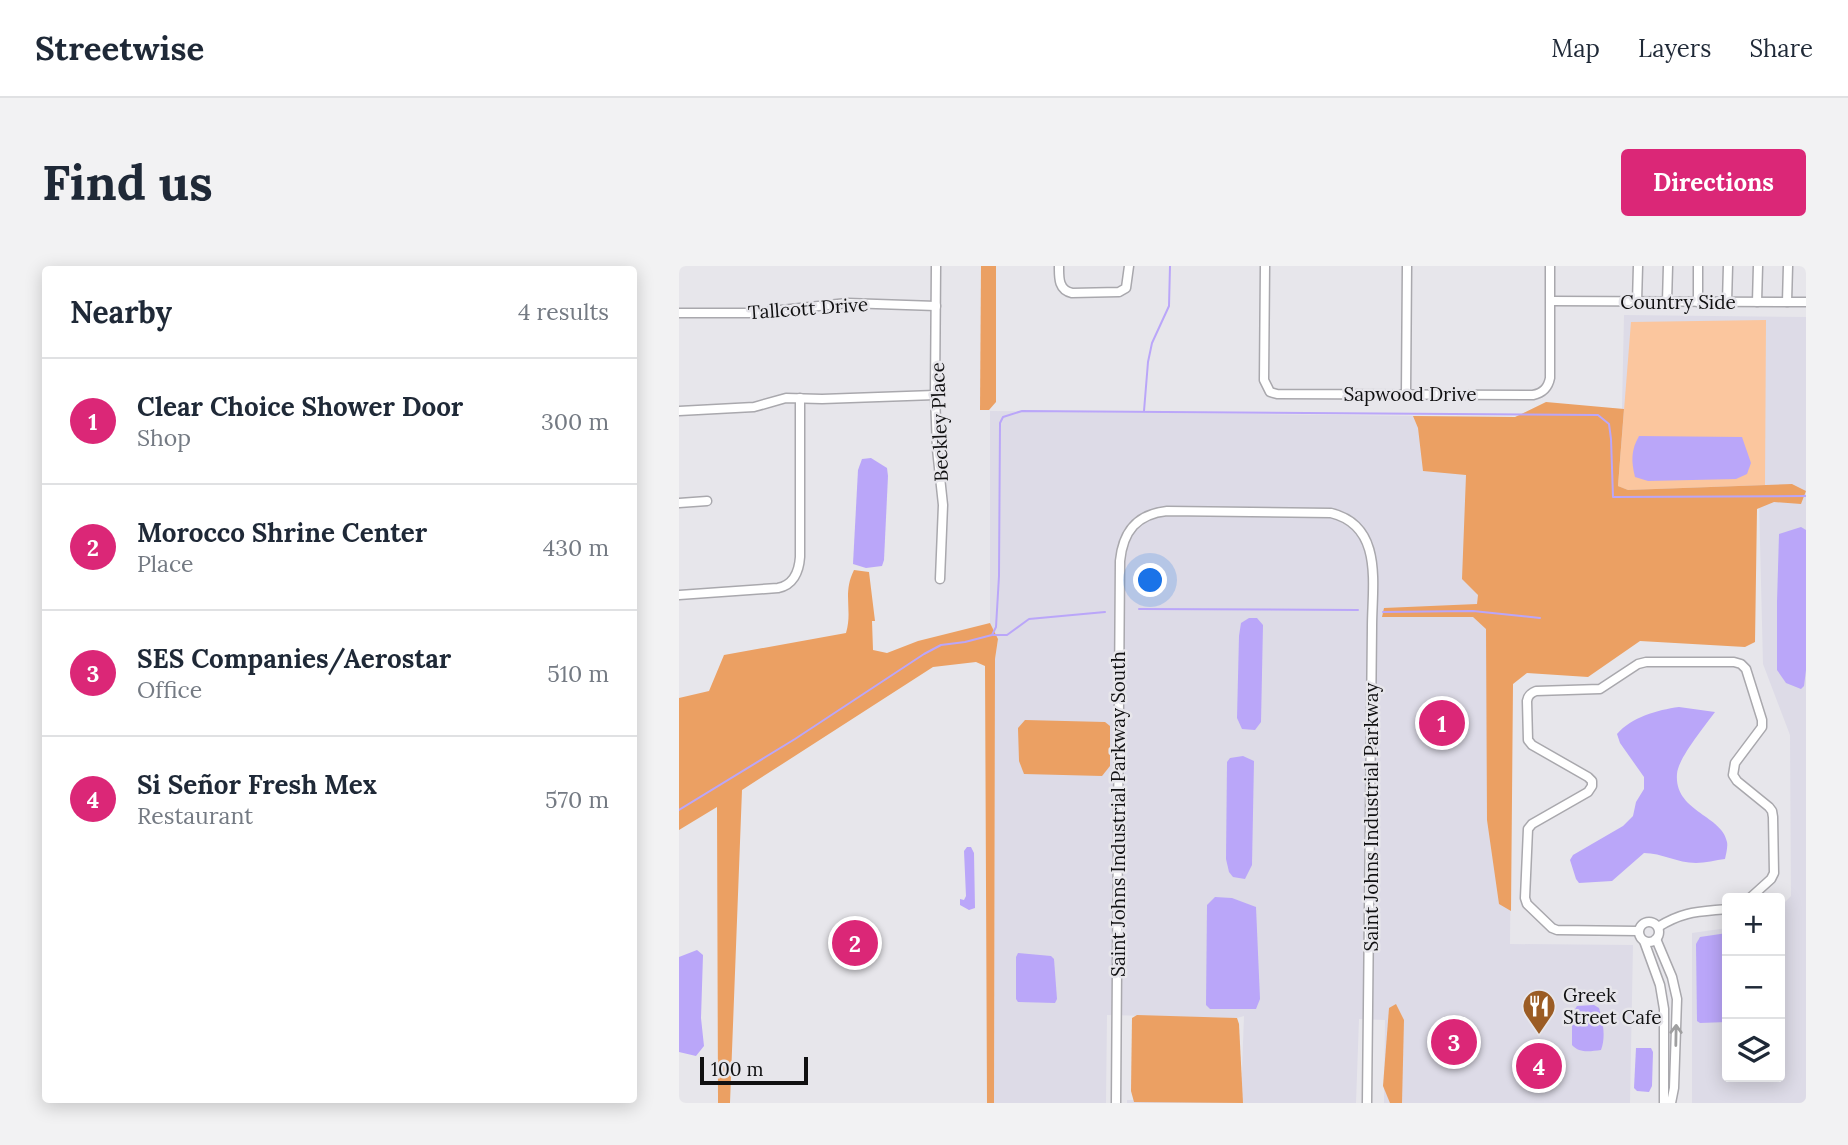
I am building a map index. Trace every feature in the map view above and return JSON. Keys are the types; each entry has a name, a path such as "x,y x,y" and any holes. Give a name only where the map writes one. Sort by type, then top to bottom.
{"street":[{"name":"Beckley Place","path":"936,266 935,396 943,505 940,579"},
{"path":"1059,266 1059,278 1066,292 1112,293 1126,288 1129,266"},
{"name":"Sapwood Drive","path":"1265,266 1264,380 1270,391 1277,394 1541,393 1548,386 1550,378 1551,301"},
{"path":"1406,393 1407,266"},
{"path":"1551,266 1551,301"},
{"path":"1637,302 1638,266"},
{"path":"1667,302 1668,266"},
{"path":"1698,266 1698,302"},
{"path":"1727,302 1728,266"},
{"path":"1757,302 1758,266"},
{"path":"1787,302 1788,266"},
{"name":"Country Side","path":"1551,301 1806,302"},
{"name":"Tallcott Drive","path":"679,313 753,313 847,303 936,306"},
{"path":"679,411 754,407 786,398 935,396"},
{"path":"679,595 778,588 784,587 792,580 799,567 800,557 800,398"},
{"path":"679,503 708,501"},
{"name":"Saint Johns Industrial Parkway South","path":"1116,1103 1120,561 1125,537 1132,527 1147,515 1167,511 1305,512 1340,515 1363,533"},
{"name":"Saint Johns Industrial Parkway","path":"1363,533 1370,548 1372,567 1367,1103"},
{"path":"1638,931 1557,930 1527,904 1528,829 1532,824 1588,792 1592,786 1588,777 1532,745 1528,740 1527,701 1528,696 1536,691 1599,690 1638,664 1646,662 1741,664 1746,669 1762,727 1735,764 1733,775 1769,807 1773,817 1774,873 1756,893"},
{"path":"1658,927 1689,912 1722,909"},
{"path":"1644,941 1656,939 1658,927 1653,923 1641,925 1638,931 1660,985 1664,1009 1664,1103"},
{"path":"1656,939 1677,999 1674,1088 1671,1103"}],"shaded area":[{"path":"981,266 996,266 996,402 989,410 980,410"},
{"path":"1624,315 1806,317 1806,1103 1692,1103 1692,933 1722,929 1722,1082 1785,1082 1785,902 1791,896 1790,735 1763,664 1759,500 1620,499"},
{"path":"1766,320 1765,485 1628,490 1618,486 1631,322"},
{"path":"1546,402 1624,409 1618,486 1628,490 1792,484 1806,491 1801,504 1774,502 1757,509 1755,642 1745,647 1640,641 1588,677 1527,673 1513,684 1511,911 1499,904 1487,820 1486,629 1473,617 1382,617 1384,608 1477,604 1478,595 1462,579 1466,475 1423,471 1418,428 1413,416 1515,417"},
{"path":"990,411 1515,417 1510,944 1633,945 1630,1103 1384,1103 1385,1020 1359,1019 1356,1103 1127,1103 1127,1100 1241,1099 1244,1016 1107,1015 1106,1103 994,1103 995,659 998,639 990,623"},
{"path":"1639,436 1742,437 1751,463 1747,474 1736,479 1648,481 1635,477 1632,461"},
{"path":"871,458 887,468 888,476 884,560 882,566 866,568 853,564 858,470 862,459"},
{"path":"1801,527 1806,530 1806,670 1804,686 1801,689 1786,683 1777,670 1777,602 1779,534"},
{"path":"854,570 869,572 875,621 872,621 873,650 887,653 918,641 990,623 998,639 995,659 994,1103 987,1103 985,666 976,662 933,667 742,790 730,1103 718,1103 717,807 679,830 679,698 709,691 724,655 846,633 849,617 848,594"},
{"path":"1249,618 1257,618 1263,625 1261,722 1255,730 1242,729 1237,718 1239,636 1241,623"},
{"path":"1679,707 1715,712 1687,751 1677,774 1678,787 1683,797 1723,833 1727,844 1725,859 1689,863 1644,853 1612,881 1579,883 1570,860 1573,855 1623,826 1633,816 1636,802 1644,789 1644,777 1620,743 1617,734 1645,715"},
{"path":"1025,720 1105,722 1110,726 1110,766 1102,776 1024,774 1019,761 1018,728"},
{"path":"1243,756 1254,761 1252,865 1245,879 1233,877 1226,859 1227,762 1230,758"},
{"path":"971,847 974,853 975,908 969,910 960,905 960,899 964,900 966,896 964,851"},
{"path":"1215,897 1232,898 1256,907 1260,999 1256,1009 1210,1009 1206,1005 1207,905"},
{"path":"1722,934 1722,1022 1697,1021 1696,944 1700,937"},
{"path":"697,950 703,955 701,1018 704,1046 696,1056 679,1052 679,957"},
{"path":"1018,953 1051,956 1054,959 1055,1003 1018,1002"},
{"path":"1396,1004 1404,1020 1402,1103 1390,1103 1383,1086 1389,1008"},
{"path":"1594,1005 1599,1008 1602,1018 1603,1045 1601,1050 1582,1051 1572,1045 1572,1014 1577,1006"},
{"path":"1137,1015 1237,1018 1243,1103 1134,1102 1131,1091 1132,1018"},
{"path":"1636,1048 1651,1048 1653,1052 1652,1086 1649,1092 1637,1091 1634,1088"}],"waterway":[{"path":"1144,411 1152,343 1169,306 1170,266"},
{"path":"679,810 795,739 924,654 941,645 992,635 996,627 999,576 1000,423 1003,417 1022,411 1598,415 1609,424 1613,497 1806,496"},
{"path":"1139,609 1358,610"},
{"path":"1383,612 1473,611 1540,618"},
{"path":"993,635 1007,635 1029,619 1105,612"}],"place":[{"name":"Clear Choice Shower Door","path":"1442,723"},
{"name":"Morocco Shrine Center","path":"855,943"},
{"name":"Greek Street Cafe","path":"1539,1036"},
{"name":"SES Companies/Aerostar","path":"1454,1042"},
{"name":"Si Señor Fresh Mex","path":"1539,1066"}]}
